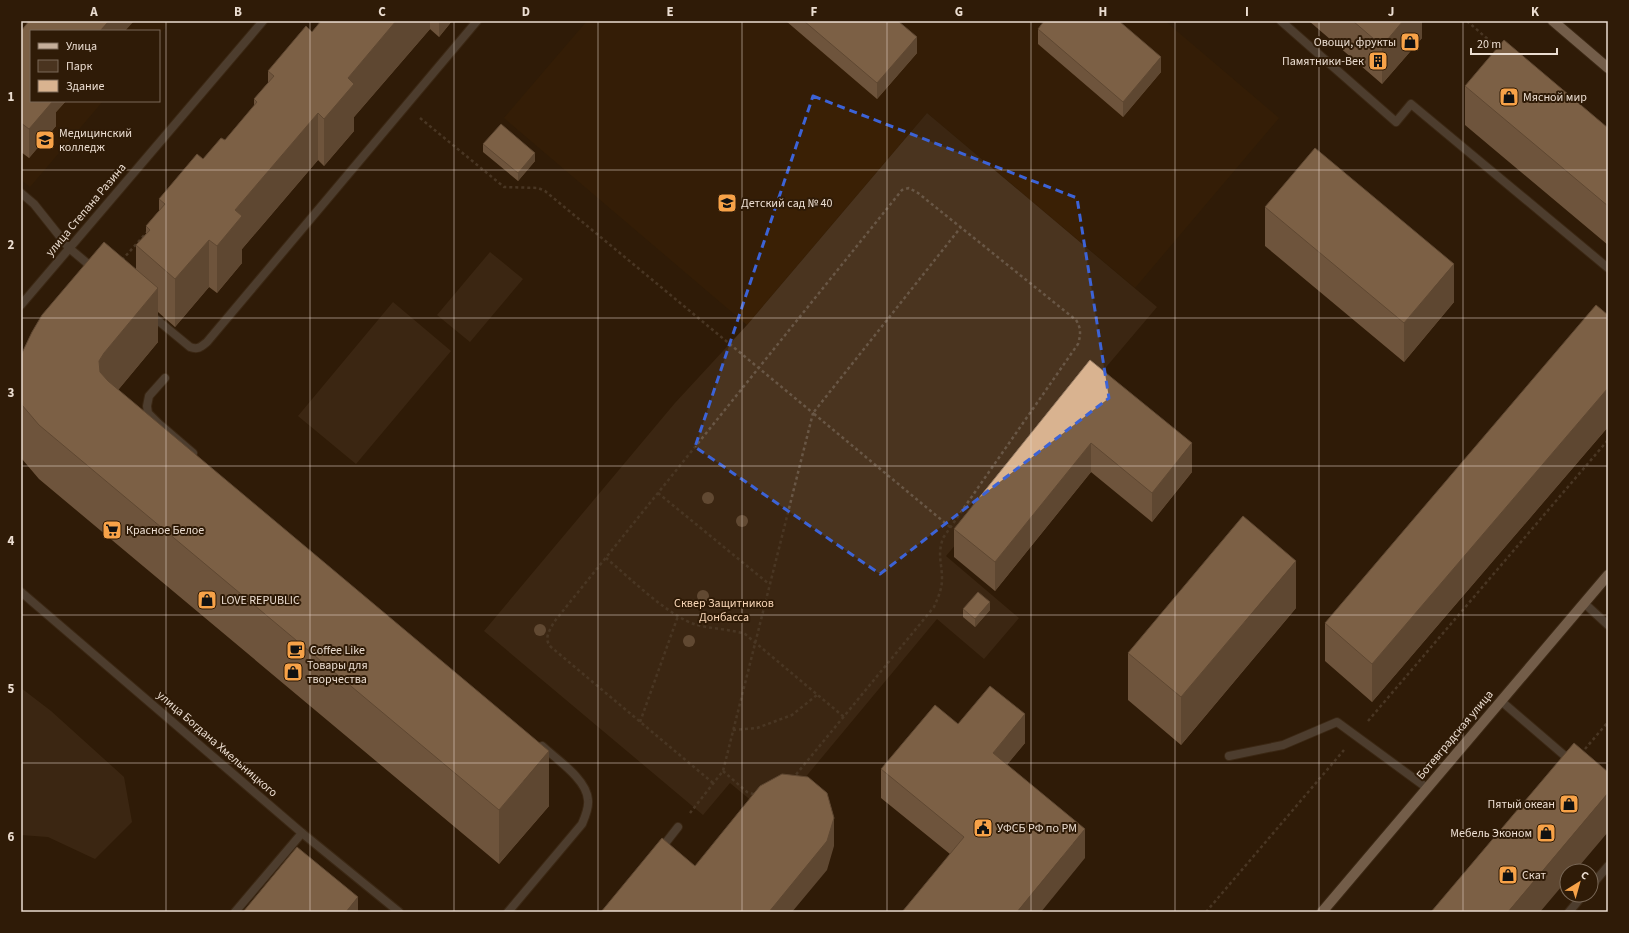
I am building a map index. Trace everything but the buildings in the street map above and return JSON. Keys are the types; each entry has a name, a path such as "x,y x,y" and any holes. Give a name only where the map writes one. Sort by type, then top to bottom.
{"main road":[{"path":"1553,21 1608,68"},
{"name":"Ботевградская улица","path":"1322,912 1608,575"}],"street":[{"name":"улица Степана Разина","path":"21,305 263,21"},
{"path":"142,308 190,347 195,349 200,348 220,328 477,21"},
{"path":"1281,21 1396,122 1411,104 1608,268"},
{"path":"21,193 34,204 69,248 106,279"},
{"path":"165,378 149,396 147,406 148,412 158,423 199,458"},
{"name":"улица Богдана Хмельницкого","path":"21,592 302,833 399,912"},
{"path":"1584,604 1608,625"},
{"path":"1501,701 1576,766"},
{"path":"1229,756 1283,745 1337,722 1427,788"},
{"path":"508,912 582,824 586,814 588,800 585,787 567,768 537,743"},
{"path":"654,858 678,828"},
{"path":"236,912 302,833"},
{"path":"1599,877 1608,866"},
{"path":"1569,912 1576,903"}],"path":[{"path":"1467,21 1502,52"},
{"path":"406,106 504,187 538,188 545,191 950,527"},
{"path":"713,783 548,644 547,639 554,622 902,190 912,189 1076,320 1080,326 1081,335 1078,344 943,538 939,550 942,580 940,594 934,607 790,781"},
{"path":"678,828 723,771 812,413 961,228"},
{"path":"106,279 148,231"},
{"path":"1206,912 1608,440"},
{"path":"658,493 770,584"},
{"path":"606,558 678,616 697,625 732,630 745,634 844,717"},
{"path":"640,722 678,616"},
{"path":"733,730 757,728 792,715 818,695"},
{"path":"1576,766 1608,722"},
{"path":"723,771 747,792 759,796"}],"highlighted area":[{"path":"813,96 1077,198 1109,398 880,574 695,447"}],"shaded area":[{"name":"Медицинский колледж","path":"21,21 171,21 160,34 160,30 30,30 30,102 102,102 30,187 21,180"},
{"name":"Детский сад № 40","path":"587,21 1165,21 1279,118 1135,288 927,113 747,325 504,118"}],"green space":[{"name":"Сквер Защитников Донбасса","path":"927,113 1157,307 946,556 1019,618 984,659 937,619 789,797 759,807 730,783 703,815 484,631 675,403 747,325"},
{"path":"490,252 523,279 470,342 437,315"},
{"path":"393,302 451,351 356,464 298,416"},
{"path":"21,688 51,711 124,777 132,822 95,859 48,837 21,835"}],"place":[{"name":"Овощи, фрукты","path":"1410,42"},
{"name":"Памятники-Век","path":"1378,61"},
{"name":"Мясной мир","path":"1509,97"},
{"name":"Медицинский колледж","path":"45,140"},
{"name":"Детский сад № 40","path":"727,203"},
{"name":"Красное Белое","path":"112,530"},
{"name":"LOVE REPUBLIC","path":"207,600"},
{"name":"Coffee Like","path":"296,650"},
{"name":"Товары для творчества","path":"293,672"},
{"name":"Пятый океан","path":"1569,804"},
{"name":"УФСБ РФ по РМ","path":"983,828"},
{"name":"Мебель Эконом","path":"1546,833"},
{"name":"Скат","path":"1508,875"}]}
